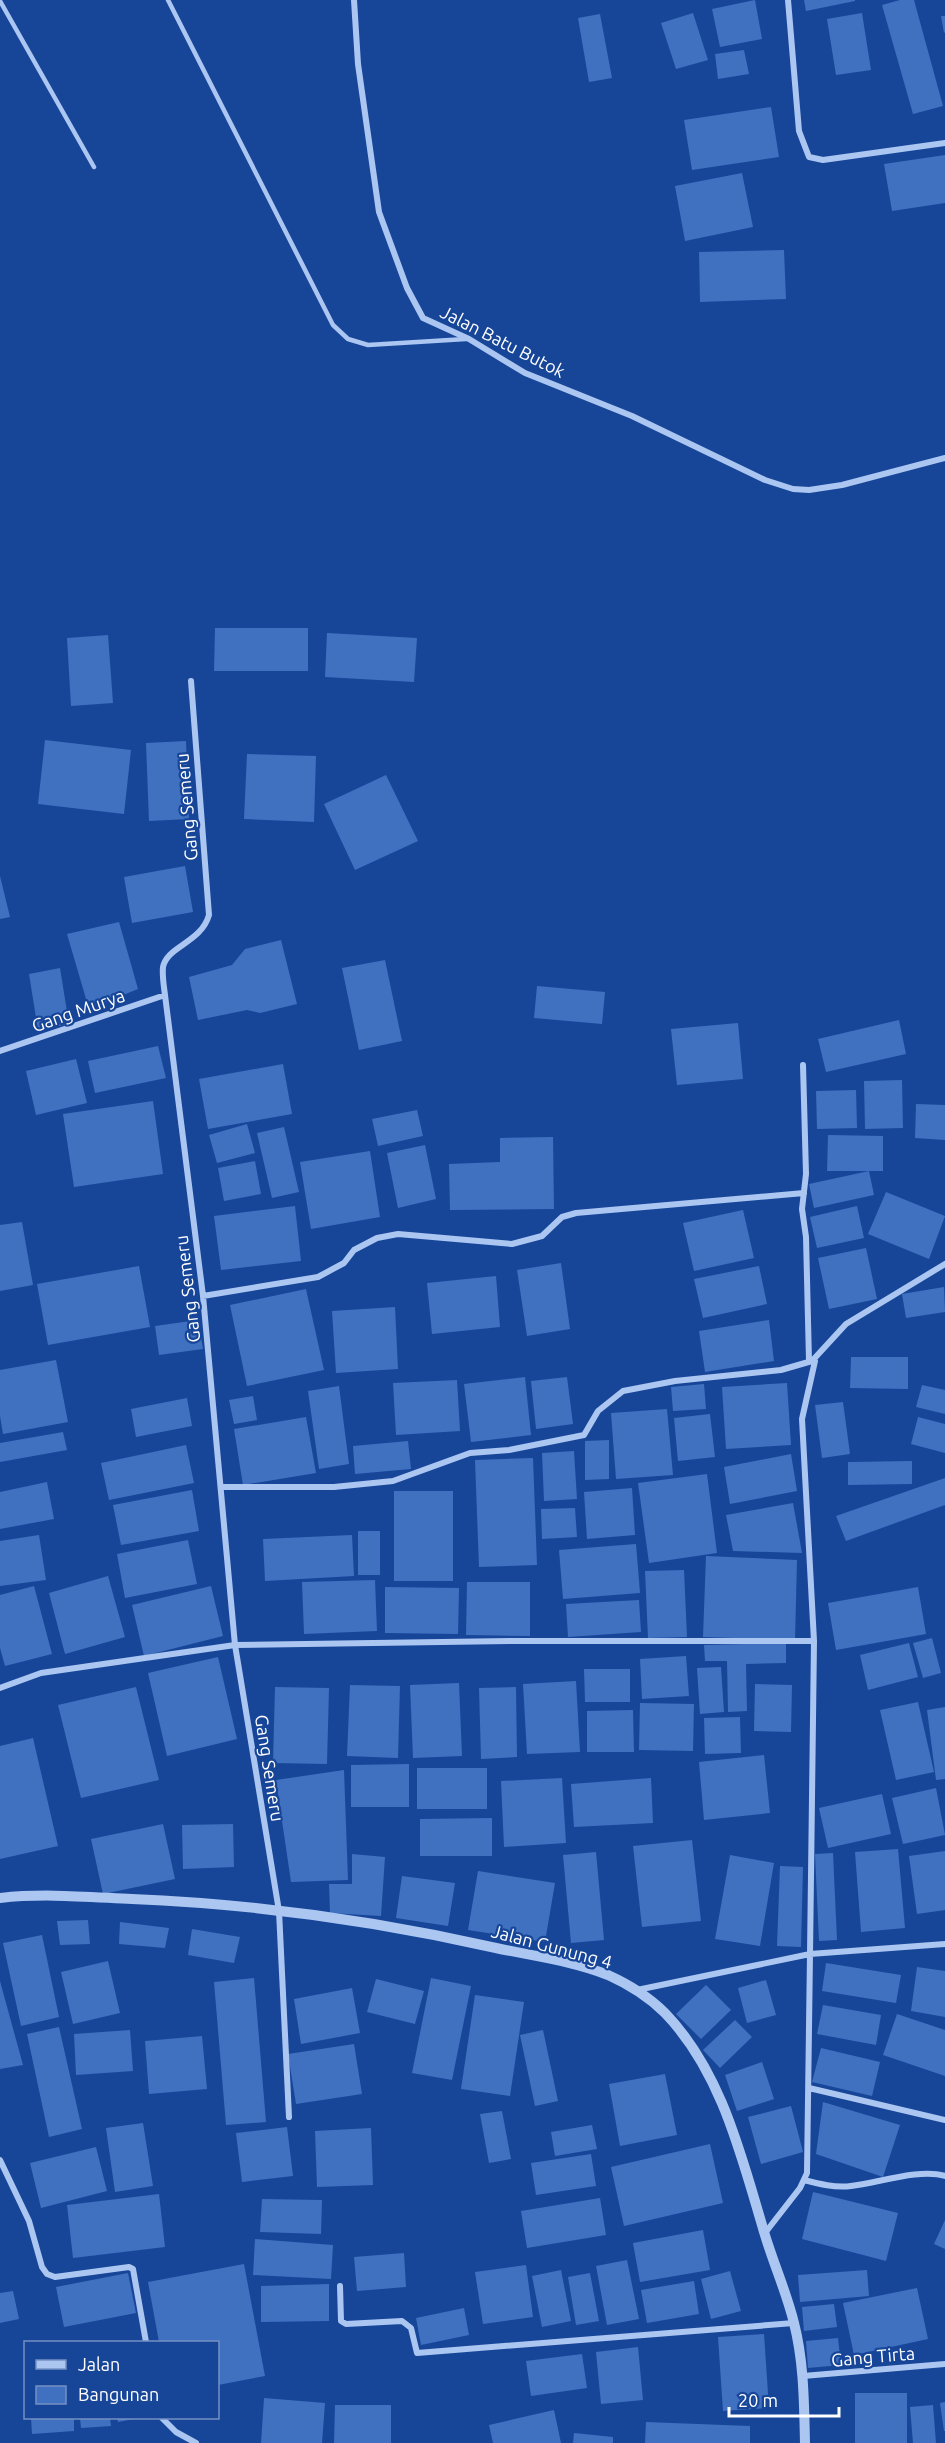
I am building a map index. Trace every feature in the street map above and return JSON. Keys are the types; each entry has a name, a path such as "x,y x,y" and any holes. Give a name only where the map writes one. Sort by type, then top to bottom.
{"street":[{"name":"Jalan Batu Butok","path":"354,0 371,169 379,212 393,253 423,318 469,339 525,373 632,416 765,480 794,489 810,490 842,485 945,458"},
{"path":"788,0 799,131 809,157 822,160 945,143"},
{"name":"Gang Semeru","path":"191,681 209,915 197,936 168,957 164,965 165,995 203,1296 235,1645 279,1911 289,2117"},
{"name":"Gang Murya","path":"0,1052 165,995"},
{"path":"803,1065 806,1174 802,1209 806,1237 810,1361"},
{"path":"203,1296 318,1277 344,1263 354,1250 364,1243 398,1234 512,1244 542,1236 562,1217 576,1213 804,1193"},
{"path":"810,1361 846,1323 945,1264"},
{"path":"222,1487 334,1487 393,1481 470,1453 509,1450 584,1434 598,1411 623,1391 675,1381 781,1370 815,1361 802,1419 814,1641 809,2149 804,2180 764,2234"},
{"path":"0,1688 41,1673 235,1645 511,1641 814,1641"},
{"name":"Jalan Gunung 4","path":"0,1898 27,1895 154,1900 279,1911 432,1933 576,1966 607,1975 637,1990 663,2012 679,2030 704,2067 724,2106 740,2148 764,2234 794,2323 803,2376 806,2443"},
{"path":"637,1990 810,1954 945,1944"},
{"path":"809,2088 945,2120"},
{"path":"0,2160 25,2212 42,2267 47,2274 55,2277 129,2267 133,2269 146,2341"},
{"path":"804,2180 849,2187 930,2173 945,2176"},
{"path":"340,2286 341,2321 346,2324 402,2320 411,2328 417,2353 794,2323"},
{"name":"Gang Tirta","path":"803,2376 945,2364"},
{"path":"163,2419 186,2440 196,2443"}],"lane":[{"path":"168,0 333,325 348,339 368,345 469,339"},
{"path":"0,1 94,167"}],"building":[{"path":"755,0 762,39 720,47 712,9"},
{"path":"804,0 855,0 855,1 806,11"},
{"path":"900,0 914,0 943,106 913,114 882,5"},
{"path":"693,13 708,60 676,69 661,23"},
{"path":"862,13 871,70 836,75 827,19"},
{"path":"600,14 612,78 589,82 578,18"},
{"path":"941,16 945,16 944,33"},
{"path":"744,50 749,74 718,79 715,54"},
{"path":"771,107 779,157 692,170 684,120"},
{"path":"945,155 945,203 892,211 884,164"},
{"path":"742,173 753,227 685,241 675,186"},
{"path":"784,250 786,299 700,302 699,252"},
{"path":"215,628 308,628 308,671 214,671"},
{"path":"327,633 417,638 414,682 325,677"},
{"path":"108,635 113,703 71,706 67,638"},
{"path":"45,740 131,750 124,814 38,804"},
{"path":"186,741 189,819 149,821 146,743"},
{"path":"247,754 316,756 314,822 244,819"},
{"path":"386,775 418,841 355,870 324,804"},
{"path":"185,866 193,912 132,923 124,877"},
{"path":"0,876 10,917 0,919"},
{"path":"119,922 138,989 89,1009 67,934"},
{"path":"281,940 297,1004 260,1013 247,1010 198,1020 189,977 232,965 245,949"},
{"path":"385,960 402,1041 359,1050 342,968"},
{"path":"60,968 69,1024 38,1030 29,974"},
{"path":"537,986 605,992 602,1024 534,1018"},
{"path":"899,1020 906,1054 826,1072 818,1039"},
{"path":"738,1023 743,1079 677,1085 671,1029"},
{"path":"158,1046 166,1078 95,1093 88,1061"},
{"path":"76,1059 87,1103 36,1115 26,1071"},
{"path":"283,1064 292,1114 208,1129 199,1079"},
{"path":"902,1080 903,1128 865,1129 864,1081"},
{"path":"856,1090 857,1128 817,1129 816,1091"},
{"path":"153,1101 163,1174 74,1187 63,1114"},
{"path":"916,1104 945,1105 945,1140 915,1138"},
{"path":"417,1110 423,1136 378,1146 372,1119"},
{"path":"247,1124 255,1153 217,1163 209,1135"},
{"path":"284,1127 299,1192 272,1198 257,1133"},
{"path":"828,1135 883,1136 883,1171 827,1171"},
{"path":"553,1137 554,1209 450,1210 449,1164 500,1162 500,1138"},
{"path":"425,1145 436,1199 398,1208 387,1153"},
{"path":"370,1151 380,1217 311,1229 300,1162"},
{"path":"255,1161 261,1194 224,1201 218,1168"},
{"path":"869,1171 874,1195 814,1208 809,1184"},
{"path":"886,1192 945,1216 929,1259 868,1234"},
{"path":"295,1206 301,1261 221,1270 214,1216"},
{"path":"857,1206 864,1238 817,1248 810,1217"},
{"path":"743,1210 754,1258 694,1271 683,1223"},
{"path":"22,1222 33,1285 0,1291 0,1225"},
{"path":"866,1248 877,1299 829,1309 818,1258"},
{"path":"561,1263 570,1329 527,1336 517,1270"},
{"path":"139,1266 150,1327 48,1345 37,1284"},
{"path":"759,1266 767,1304 703,1318 694,1279"},
{"path":"496,1276 500,1327 432,1334 427,1283"},
{"path":"944,1287 945,1312 906,1318 902,1294"},
{"path":"306,1289 324,1370 247,1386 230,1305"},
{"path":"395,1307 398,1369 336,1373 332,1311"},
{"path":"198,1320 203,1349 159,1355 155,1326"},
{"path":"769,1320 774,1361 705,1372 699,1331"},
{"path":"851,1357 908,1357 908,1389 850,1388"},
{"path":"56,1360 68,1422 3,1434 0,1416 0,1370"},
{"path":"525,1377 531,1435 471,1442 464,1384"},
{"path":"567,1377 573,1424 536,1429 531,1381"},
{"path":"457,1380 460,1431 396,1435 393,1383"},
{"path":"787,1383 791,1445 726,1449 722,1387"},
{"path":"704,1384 706,1409 673,1411 671,1387"},
{"path":"922,1385 945,1390 945,1414 916,1407"},
{"path":"339,1386 349,1464 319,1469 308,1391"},
{"path":"253,1396 257,1420 234,1424 229,1400"},
{"path":"187,1398 192,1426 136,1437 131,1409"},
{"path":"843,1402 850,1454 822,1458 815,1405"},
{"path":"667,1409 673,1475 616,1479 611,1413"},
{"path":"710,1414 715,1457 678,1461 674,1418"},
{"path":"306,1417 316,1473 243,1485 234,1429"},
{"path":"918,1417 945,1424 945,1453 911,1444"},
{"path":"63,1432 67,1450 0,1462 0,1443"},
{"path":"609,1440 609,1479 585,1480 585,1441"},
{"path":"408,1441 411,1469 355,1474 353,1446"},
{"path":"186,1445 194,1483 109,1500 101,1463"},
{"path":"574,1451 577,1499 544,1501 542,1453"},
{"path":"791,1454 797,1491 730,1504 724,1467"},
{"path":"533,1458 537,1565 479,1567 475,1460"},
{"path":"912,1461 912,1484 848,1485 848,1462"},
{"path":"707,1474 717,1553 649,1563 638,1483"},
{"path":"945,1478 945,1505 846,1541 836,1516"},
{"path":"47,1482 54,1519 0,1529 0,1492"},
{"path":"632,1488 635,1535 587,1539 584,1492"},
{"path":"192,1490 199,1531 121,1545 113,1505"},
{"path":"394,1491 453,1491 453,1581 394,1581"},
{"path":"793,1503 802,1553 733,1551 726,1515"},
{"path":"575,1508 577,1537 542,1539 541,1509"},
{"path":"358,1531 380,1531 380,1575 358,1575"},
{"path":"39,1535 46,1580 0,1586 0,1541"},
{"path":"352,1535 354,1576 265,1581 263,1539"},
{"path":"188,1540 197,1584 125,1598 117,1554"},
{"path":"636,1544 640,1593 563,1599 559,1550"},
{"path":"706,1556 797,1560 795,1640 703,1637"},
{"path":"684,1570 687,1637 648,1638 645,1571"},
{"path":"108,1576 125,1637 65,1654 49,1593"},
{"path":"375,1580 377,1631 304,1634 302,1582"},
{"path":"467,1582 530,1582 530,1636 466,1635"},
{"path":"34,1586 52,1654 5,1666 0,1648 0,1595"},
{"path":"211,1586 223,1636 144,1656 132,1605"},
{"path":"385,1587 459,1588 458,1634 385,1633"},
{"path":"918,1587 926,1634 836,1650 828,1603"},
{"path":"639,1600 641,1632 568,1637 566,1604"},
{"path":"932,1638 941,1673 923,1678 913,1643"},
{"path":"786,1643 786,1663 746,1664 747,1711 728,1712 727,1661 705,1661 704,1645"},
{"path":"909,1643 918,1677 868,1690 860,1655"},
{"path":"686,1656 689,1696 642,1699 640,1659"},
{"path":"218,1657 237,1739 167,1756 148,1673"},
{"path":"721,1667 724,1712 700,1714 697,1668"},
{"path":"584,1669 630,1669 630,1702 585,1702"},
{"path":"576,1681 580,1752 527,1754 523,1684"},
{"path":"459,1683 462,1756 413,1758 410,1685"},
{"path":"755,1684 792,1685 791,1732 754,1731"},
{"path":"350,1685 400,1686 398,1758 347,1756"},
{"path":"136,1687 159,1780 81,1798 58,1705"},
{"path":"275,1687 329,1688 327,1764 273,1763"},
{"path":"516,1687 517,1757 481,1759 479,1688"},
{"path":"918,1702 934,1772 896,1780 880,1710"},
{"path":"640,1703 694,1704 693,1751 639,1750"},
{"path":"945,1707 945,1779 936,1780 927,1710"},
{"path":"633,1710 634,1752 587,1752 587,1711"},
{"path":"740,1717 741,1753 705,1754 704,1718"},
{"path":"33,1738 58,1846 0,1859 0,1746"},
{"path":"764,1755 770,1813 704,1820 699,1762"},
{"path":"409,1764 409,1807 351,1807 351,1765"},
{"path":"417,1768 487,1768 487,1809 417,1809"},
{"path":"344,1770 348,1880 291,1882 276,1780"},
{"path":"562,1778 566,1843 504,1847 501,1781"},
{"path":"651,1778 653,1823 574,1827 571,1784"},
{"path":"936,1788 945,1835 903,1844 892,1798"},
{"path":"882,1794 891,1834 828,1848 819,1808"},
{"path":"492,1818 492,1856 420,1856 420,1819"},
{"path":"163,1824 175,1879 103,1894 91,1839"},
{"path":"233,1824 234,1867 183,1869 182,1825"},
{"path":"692,1840 701,1921 642,1927 633,1846"},
{"path":"898,1849 905,1928 861,1932 855,1852"},
{"path":"945,1851 945,1910 917,1914 909,1856"},
{"path":"596,1852 604,1940 571,1943 563,1855"},
{"path":"833,1853 837,1940 819,1941 815,1854"},
{"path":"352,1854 385,1857 381,1916 330,1913 329,1884 352,1884"},
{"path":"730,1855 774,1863 760,1946 715,1939"},
{"path":"780,1866 803,1867 801,1947 777,1946"},
{"path":"478,1871 555,1883 545,1942 468,1930"},
{"path":"402,1876 455,1883 448,1926 396,1918"},
{"path":"88,1920 90,1944 60,1945 57,1921"},
{"path":"120,1922 169,1928 165,1948 119,1944"},
{"path":"192,1929 240,1937 234,1963 188,1955"},
{"path":"42,1935 59,2017 21,2026 3,1943"},
{"path":"108,1961 120,2013 73,2024 61,1972"},
{"path":"826,1963 901,1975 896,2003 822,1991"},
{"path":"917,1967 945,1971 945,2017 911,2011"},
{"path":"254,1978 266,2122 226,2125 214,1982"},
{"path":"431,1978 471,1986 452,2080 412,2073"},
{"path":"376,1979 424,1991 415,2024 367,2012"},
{"path":"766,1980 776,2015 747,2023 738,1988"},
{"path":"0,1981 23,2065 0,2069"},
{"path":"706,1985 731,2010 701,2039 676,2014"},
{"path":"352,1988 360,2033 301,2044 294,1999"},
{"path":"475,1995 524,2002 510,2096 461,2089"},
{"path":"823,2005 881,2015 876,2045 817,2034"},
{"path":"897,2014 945,2030 945,2076 883,2055"},
{"path":"735,2020 752,2037 720,2068 703,2050"},
{"path":"59,2027 82,2129 49,2137 27,2034"},
{"path":"130,2030 133,2071 76,2075 74,2034"},
{"path":"543,2030 558,2101 535,2106 520,2035"},
{"path":"202,2036 207,2089 149,2094 145,2041"},
{"path":"354,2044 362,2094 296,2104 288,2054"},
{"path":"821,2048 880,2062 872,2096 812,2082"},
{"path":"762,2062 774,2099 737,2111 725,2075"},
{"path":"665,2074 677,2135 620,2146 609,2084"},
{"path":"823,2102 900,2125 883,2177 816,2154"},
{"path":"791,2106 803,2152 761,2164 748,2117"},
{"path":"502,2111 511,2159 489,2163 480,2114"},
{"path":"143,2123 153,2186 115,2192 106,2128"},
{"path":"592,2125 597,2149 555,2156 551,2132"},
{"path":"287,2127 293,2176 242,2182 236,2133"},
{"path":"371,2128 373,2185 317,2187 315,2131"},
{"path":"710,2144 723,2203 624,2226 611,2167"},
{"path":"96,2147 107,2191 41,2208 30,2163"},
{"path":"591,2154 596,2186 536,2195 531,2163"},
{"path":"813,2192 898,2213 886,2261 802,2239"},
{"path":"159,2194 165,2247 73,2258 67,2205"},
{"path":"600,2198 606,2235 527,2248 521,2211"},
{"path":"262,2199 322,2200 321,2234 260,2232"},
{"path":"945,2220 945,2249 934,2244"},
{"path":"703,2230 710,2270 640,2282 633,2243"},
{"path":"255,2239 333,2245 331,2279 253,2275"},
{"path":"404,2253 406,2287 357,2291 354,2257"},
{"path":"627,2260 639,2319 607,2325 596,2266"},
{"path":"244,2264 265,2376 219,2385 219,2341 159,2341 148,2282"},
{"path":"526,2265 533,2317 483,2324 475,2272"},
{"path":"561,2270 571,2321 542,2327 532,2276"},
{"path":"867,2270 869,2296 800,2302 798,2275"},
{"path":"730,2271 741,2311 711,2319 701,2279"},
{"path":"128,2273 136,2313 64,2327 56,2287"},
{"path":"590,2273 599,2321 576,2325 568,2277"},
{"path":"694,2281 699,2314 647,2323 641,2290"},
{"path":"329,2284 329,2321 261,2322 261,2286"},
{"path":"917,2288 928,2339 854,2355 843,2303"},
{"path":"13,2291 19,2319 0,2323 0,2293"},
{"path":"834,2304 837,2327 804,2331 802,2307"},
{"path":"464,2308 469,2335 421,2345 416,2318"},
{"path":"764,2334 769,2408 723,2411 718,2337"},
{"path":"838,2338 841,2365 808,2368 806,2341"},
{"path":"638,2347 643,2400 601,2404 596,2352"},
{"path":"582,2354 587,2388 531,2396 526,2361"},
{"path":"855,2393 907,2393 907,2443 855,2443"},
{"path":"264,2398 325,2403 322,2443 261,2443"},
{"path":"945,2402 945,2431 944,2431 940,2403"},
{"path":"335,2405 391,2405 391,2443 334,2443"},
{"path":"933,2405 936,2443 913,2443 910,2407"},
{"path":"554,2410 561,2443 493,2443 489,2425"},
{"path":"31,2419 74,2419 74,2431 32,2434"},
{"path":"80,2419 110,2419 111,2426 81,2428"},
{"path":"117,2419 134,2419 118,2422"},
{"path":"646,2422 750,2426 750,2443 645,2443"},
{"path":"574,2433 613,2437 613,2443 573,2443"}]}
